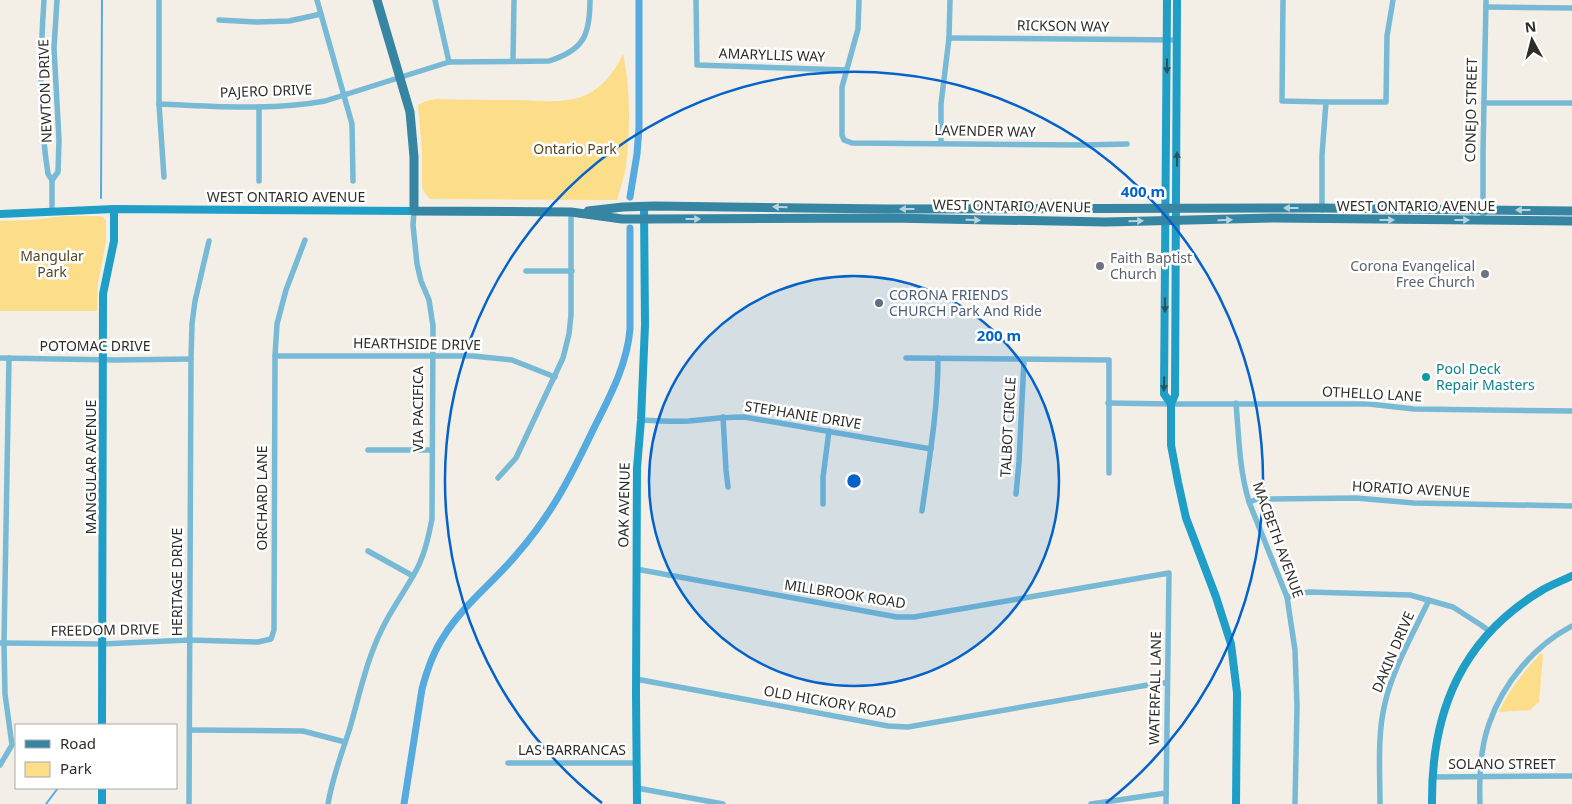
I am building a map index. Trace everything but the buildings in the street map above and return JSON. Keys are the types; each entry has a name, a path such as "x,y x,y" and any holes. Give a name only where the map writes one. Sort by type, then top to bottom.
{"main road":[{"name":"VIA PACIFICA","path":"378,0 410,112 414,157 414,211"},
{"path":"1167,0 1164,394 1171,404"},
{"path":"1177,0 1175,395 1171,404 1171,444 1186,518 1216,597 1231,644 1237,693 1236,804"},
{"name":"WEST ONTARIO AVENUE","path":"0,214 114,209 571,212 644,206 889,209 1322,208 1572,210"},
{"name":"OAK AVENUE","path":"637,804 637,468 641,420 644,325 644,206"},
{"name":"MANGULAR AVENUE","path":"102,724 104,294 114,241 114,209"},
{"name":"WEST ONTARIO AVENUE","path":"571,212 622,219 889,218 1106,222 1275,218 1572,221"},
{"path":"1432,804 1434,752 1450,694 1460,671 1489,631 1505,616 1545,588 1572,576"},
{"path":"102,789 102,804"}],"street":[{"name":"NEWTON DRIVE","path":"44,0 40,60 41,100 46,165 52,180 52,211"},
{"name":"NEWTON DRIVE","path":"52,180 58,172 59,164 54,48 57,0"},
{"path":"159,0 159,104 164,177"},
{"path":"317,0 352,124 353,180"},
{"path":"435,0 449,62"},
{"path":"513,61 514,0"},
{"name":"PAJERO DRIVE","path":"159,104 259,107 304,105 325,102 344,94 449,62 549,61 574,50 582,41 588,28 590,0"},
{"name":"AMARYLLIS WAY","path":"696,0 696,65 846,70"},
{"path":"846,70 858,29 858,0"},
{"path":"941,143 941,104 950,38 950,0"},
{"path":"1283,0 1282,101 1326,102 1386,102 1387,36 1393,0"},
{"name":"CONEJO STREET","path":"1483,220 1486,0"},
{"path":"1486,7 1572,8"},
{"path":"218,20 289,21 321,14"},
{"name":"RICKSON WAY","path":"950,38 1177,40"},
{"name":"LAVENDER WAY","path":"846,70 842,86 842,135 844,140 852,143 1127,144"},
{"path":"1322,219 1322,155 1326,102"},
{"path":"1484,103 1572,103"},
{"path":"259,107 259,181"},
{"name":"VIA PACIFICA","path":"328,804 331,786 370,658 381,630 413,576 426,548 432,518 433,326 429,300 417,264 413,225 414,211"},
{"path":"498,478 516,458 564,358 569,334 572,301 571,212"},
{"name":"ORCHARD LANE","path":"271,639 274,630 275,356 277,324 286,290 305,240"},
{"name":"HERITAGE DRIVE","path":"189,804 190,359 195,301 210,241"},
{"path":"526,271 572,271"},
{"name":"HEARTHSIDE DRIVE","path":"275,356 473,356 501,358 525,364 555,377"},
{"name":"POTOMAC DRIVE","path":"0,358 190,359"},
{"path":"0,764 12,745 5,694 2,642 8,358"},
{"path":"906,358 1109,360 1109,473"},
{"path":"922,510 938,387 938,358"},
{"name":"TALBOT CIRCLE","path":"1016,494 1024,360"},
{"name":"OTHELLO LANE","path":"1108,403 1369,404 1414,408 1572,411"},
{"name":"MACBETH AVENUE","path":"1236,404 1239,453 1244,486 1287,596 1295,650 1297,706 1295,804"},
{"path":"723,416 728,487"},
{"name":"STEPHANIE DRIVE","path":"641,420 665,422 690,421 723,416 759,419 931,449"},
{"path":"823,504 824,477 830,431"},
{"path":"368,450 432,450"},
{"name":"HORATIO AVENUE","path":"1249,502 1258,499 1356,498 1414,503 1572,506"},
{"path":"368,551 413,576"},
{"name":"MILLBROOK ROAD","path":"636,569 897,617 914,617 1169,573"},
{"name":"WATERFALL LANE","path":"1166,804 1169,573"},
{"path":"1287,596 1309,592 1410,595 1453,607 1482,624 1489,631"},
{"name":"DAKIN DRIVE","path":"1380,804 1380,738 1385,703 1395,672 1430,600"},
{"path":"1480,804 1480,777 1488,725 1504,692 1531,657 1549,641 1571,626 1572,634"},
{"name":"FREEDOM DRIVE","path":"2,642 103,644 189,640 258,642 271,639"},
{"name":"OLD HICKORY ROAD","path":"636,679 888,726 908,727 1167,683"},
{"path":"190,730 303,732 345,742"},
{"name":"LAS BARRANCAS","path":"508,762 637,763"},
{"name":"SOLANO STREET","path":"1432,777 1572,776"},
{"path":"637,788 723,804"},
{"path":"1091,804 1166,793"}],"green space":[{"name":"Ontario Park","path":"623,54 629,96 628,139 626,166 617,200 430,199 424,192 422,186 422,151 418,105 436,99 551,101 574,99 588,94 601,85 616,68"},
{"name":"Mangular Park","path":"65,216 100,216 106,221 106,241 98,283 97,311 0,311 0,221"},
{"path":"1541,653 1543,655 1539,702 1530,710 1499,712 1512,688"}],"waterway":[{"path":"101,198 102,0"},
{"path":"630,197 639,127 639,0"},
{"path":"404,804 422,689 428,668 437,648 460,614 517,554 551,509 577,462 622,368 630,329 630,228"},
{"path":"46,804 57,789"}],"place":[{"name":"Faith Baptist Church","path":"1100,266"},
{"name":"Corona Evangelical Free Church","path":"1485,274"},
{"name":"CORONA FRIENDS CHURCH Park And Ride","path":"879,303"},
{"name":"Pool Deck Repair Masters","path":"1426,377"}]}
